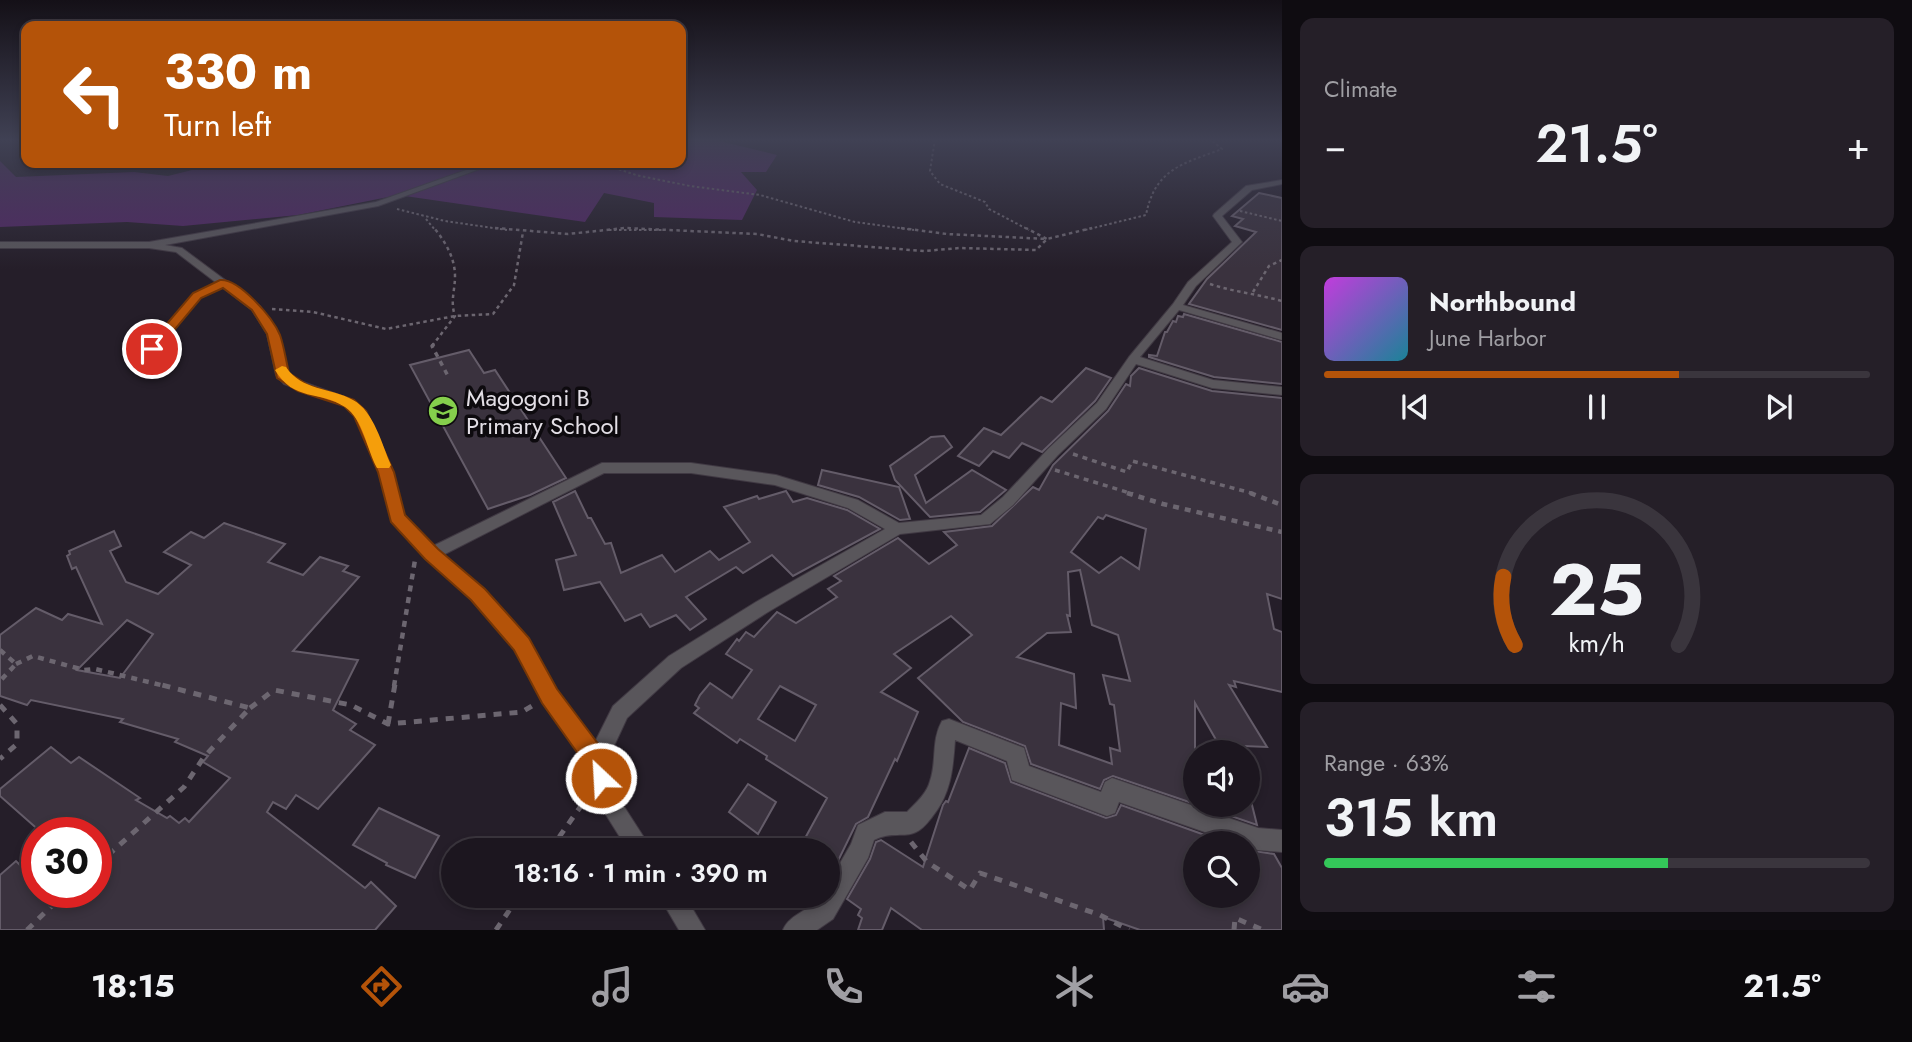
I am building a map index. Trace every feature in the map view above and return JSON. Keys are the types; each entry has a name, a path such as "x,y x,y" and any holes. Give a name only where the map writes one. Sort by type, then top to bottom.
{"street":[{"path":"149,245 378,204 438,182"},
{"path":"597,761 620,712 675,662 762,607 897,529 985,520 1008,501 1053,452 1102,406 1133,359 1197,280 1237,242 1217,216 1249,188 1280,182"},
{"path":"0,245 149,245 179,250 256,308 273,334 282,375 303,388 349,403 361,414 386,472 397,517 423,556 478,595 522,644 549,696 597,761 605,795 633,838"},
{"path":"1177,306 1282,337"},
{"path":"1133,359 1212,384 1282,391"},
{"path":"423,556 602,468 612,467 691,468 776,480 853,504 897,529"},
{"path":"795,930 825,911 860,850 866,833 885,823 912,823 932,803 944,779 946,733 949,728 1017,755 1018,773 1107,806 1112,789 1258,839 1282,841"},
{"path":"679,908 693,930"}],"lane":[{"path":"152,349 197,295 225,283"}],"path":[{"path":"672,182 760,195 855,222 947,234 1047,239 1146,215 1148,194 1157,182"},
{"path":"939,182 985,202 989,209 1047,239"},
{"path":"378,204 425,217 523,232 568,234 625,229 757,234 794,241 924,251 960,248 1036,250 1047,239"},
{"path":"1226,207 1282,221"},
{"path":"425,217 443,237 455,273 449,293 455,316"},
{"path":"256,308 313,312 386,329 455,316 493,314 514,285 523,232"},
{"path":"1253,292 1260,285 1269,266 1282,260"},
{"path":"1197,280 1234,292 1253,292 1282,301"},
{"path":"448,376 432,346 455,316"},
{"path":"1053,452 1067,452 1126,472 1132,461 1251,493 1282,505"},
{"path":"1042,464 1063,475 1163,504 1282,532"},
{"path":"388,724 423,556"},
{"path":"0,650 16,664"},
{"path":"0,681 16,664 33,656 84,670 95,669 140,679 250,708"},
{"path":"112,852 184,788 204,757 250,708 270,692 283,691 351,705 388,724 522,712 549,696"},
{"path":"0,705 17,724 17,744 0,758"},
{"path":"558,838 591,791 597,761"},
{"path":"907,839 918,848 927,862 970,890 980,873 1100,915 1129,930"},
{"path":"27,930 50,908"},
{"path":"496,930 511,908"},
{"path":"1234,930 1235,918 1263,930"}],"shaded area":[{"path":"0,182 750,182 757,190 742,220 654,217 654,203 604,193 585,222 398,195 298,215 183,226 127,222 0,227"}],"building":[{"path":"1259,193 1282,198 1282,330 1189,304 1207,279 1256,232 1235,226 1243,219 1232,216"},
{"path":"1184,314 1282,342 1282,384 1214,377 1149,357 1157,356 1165,332 1173,321 1176,322 1178,316 1183,317"},
{"path":"469,350 484,373 495,370 566,478 530,495 488,509 410,365"},
{"path":"1086,368 1111,378 1095,401 1042,452 1022,443 1009,458 993,451 979,466 958,456 984,428 1001,435 1041,397 1052,402"},
{"path":"1139,368 1212,391 1282,398 1282,599 1267,594 1274,629 1282,632 1282,692 1234,681 1236,687 1229,685 1267,747 1260,747 1260,740 1216,740 1195,703 1195,740 1183,740 1183,800 1113,776 1104,780 1100,789 1031,764 1025,746 963,722 918,678 972,635 951,616 894,654 911,668 881,692 918,712 897,761 895,759 868,817 856,824 840,857 840,838 805,838 827,798 766,759 767,756 740,739 737,743 694,713 699,708 695,705 700,695 710,683 732,698 752,670 726,654 746,632 754,637 777,612 796,623 837,597 828,589 841,581 834,576 898,538 929,564 957,545 944,532 992,526 1033,487 1039,490 1053,465 1108,411 1126,384 1130,386 1131,376","holes":["1106,515 1146,529 1139,569 1121,557 1099,573 1071,552 1098,517 1103,519","1080,570 1092,625 1118,635 1130,681 1103,675 1110,704 1114,705 1120,751 1110,748 1112,764 1059,745 1061,703 1076,708 1074,674 1017,657 1047,633 1071,632 1067,615 1070,616 1068,572","780,686 816,705 795,741 758,719"]},
{"path":"944,436 952,447 915,475 926,503 972,470 1006,490 980,512 930,517 895,480 890,466 931,437"},
{"path":"822,470 899,487 910,519 900,520 859,497 818,485"},
{"path":"575,491 605,544 611,543 621,573 662,555 675,572 710,551 719,560 750,542 724,507 757,496 759,499 786,491 793,502 807,498 847,510 880,529 793,576 772,555 743,573 736,567 686,597 706,619 690,630 676,615 650,627 641,614 625,621 600,582 564,590 556,560 576,555 553,502"},
{"path":"224,523 285,544 268,562 303,575 320,557 348,566 343,571 359,577 293,651 358,660 333,710 356,724 350,730 375,745 318,809 296,795 286,809 273,802 267,812 365,888 371,882 396,906 375,930 0,930 0,875 16,861 21,866 21,908 112,908 112,817 24,817 0,796 0,789 51,747 71,763 79,757 140,798 136,800 179,823 185,818 189,822 230,778 203,762 208,756 175,742 178,739 120,722 123,719 31,700 27,705 0,696 0,635 36,608 62,620 68,614 102,624 76,567 72,569 67,556 69,551 114,531 121,546 110,551 126,582 158,594 191,565 164,552 191,532 204,538","holes":["127,620 153,634 120,678 77,670"]},
{"path":"969,748 1005,763 1011,782 1106,818 1116,815 1121,805 1194,831 1183,831 1183,908 1260,908 1260,852 1274,854 1282,868 1282,930 1140,930 1103,917 1104,930 922,930 891,908 882,930 858,930 862,918 858,915 861,909 847,899 870,859 876,842 881,840 923,867 943,805 948,802"},
{"path":"748,784 776,802 758,834 729,812"},
{"path":"379,808 439,836 415,878 386,865 387,863 353,845"},
{"path":"1234,817 1255,817 1257,825"}],"slow traffic":[{"path":"282,370 282,375 288,381 349,403 361,414 383,465"}],"place":[{"name":"Magogoni B Primary School","path":"443,411"}],"route":[{"path":"152,349 197,295 225,283 256,308 273,334 282,375 303,388 349,403 361,414 386,472 397,517 432,554 478,595 522,644 549,696 597,761 601,778"}]}
